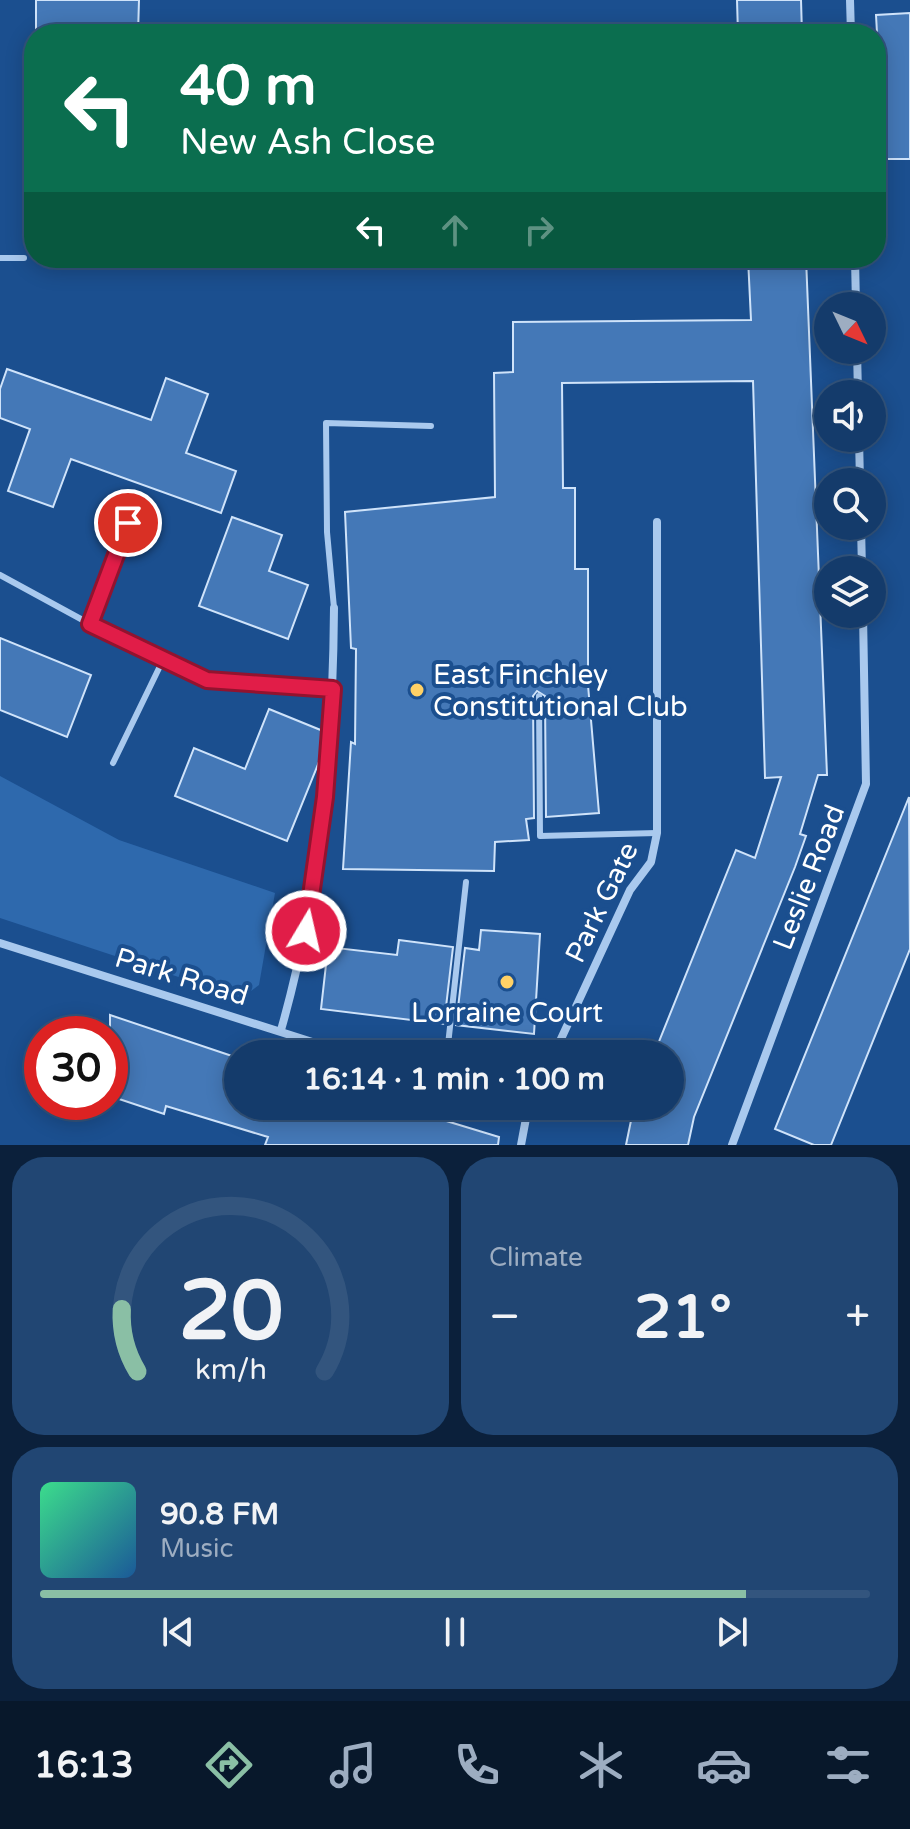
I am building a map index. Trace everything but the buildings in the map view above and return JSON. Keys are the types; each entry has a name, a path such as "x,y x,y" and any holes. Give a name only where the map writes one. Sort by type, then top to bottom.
{"street":[{"path":"850,0 851,24"},
{"path":"855,268 856,292"},
{"name":"Park Gate","path":"560,1040 630,890 651,862 657,833 657,522"},
{"path":"128,523 90,624 162,662 207,680 333,689"},
{"path":"281,1030 302,957 325,797 333,689 334,608"},
{"name":"Leslie Road","path":"732,1145 866,784 863,628"},
{"name":"Park Road","path":"0,943 310,1040"},
{"path":"521,1145 526,1120"}],"lane":[{"path":"0,258 24,258"},
{"path":"334,608 327,532 326,423 431,426"},
{"path":"0,575 90,624"},
{"path":"113,763 162,662"},
{"path":"539,696 540,836 657,833"},
{"path":"449,1040 466,882"}],"shaded area":[{"path":"0,776 119,840 275,893 259,985 242,998 0,918"}],"place":[{"name":"East Finchley Constitutional Club","path":"417,690"},
{"name":"Lorraine Court","path":"507,982"}],"route":[{"path":"128,523 90,624 162,662 207,680 269,687 333,689 325,797 306,931"}]}
